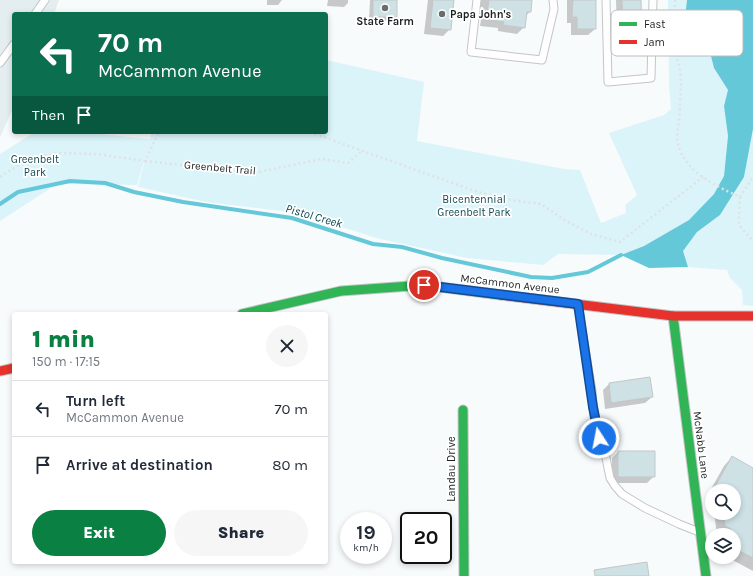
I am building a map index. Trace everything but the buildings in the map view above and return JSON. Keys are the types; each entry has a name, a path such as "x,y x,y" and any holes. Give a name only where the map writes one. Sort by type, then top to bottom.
{"street":[{"name":"McCammon Avenue","path":"251,312 341,291 424,285 672,316 753,316"},
{"name":"McNabb Lane","path":"672,316 706,576"},
{"path":"0,372 12,369"},
{"name":"Landau Drive","path":"463,410 464,576"}],"lane":[{"path":"36,12 45,0"},
{"path":"476,0 470,52 542,60 554,9 553,0"},
{"path":"606,0 608,82 651,78 652,56"},
{"path":"653,0 653,10"},
{"path":"0,63 12,47"},
{"path":"578,304 596,422 599,438 604,448 610,478 622,494 645,508 701,533"}],"path":[{"path":"675,0 675,10"},
{"path":"676,56 681,83 677,138 681,151 689,166 703,177 716,186 740,197"},
{"path":"145,161 158,134"},
{"path":"315,134 478,192 517,201 541,204 566,221 590,234 620,242 703,177"},
{"name":"Greenbelt Trail","path":"0,177 28,160 59,153 98,154 145,161 254,173 321,159 348,163 362,151"},
{"path":"753,177 740,197 739,215 739,225 753,241"}],"shaded area":[{"path":"0,0 59,0 55,12 12,12 12,110 0,137"}],"green space":[{"name":"Bicentennial Greenbelt Park","path":"668,0 687,0 686,10 668,10"},
{"name":"Bicentennial Greenbelt Park","path":"669,56 711,56 714,68 728,90 724,106 728,136 724,176 714,194 689,220 644,246 621,255 558,254 543,265 467,258 376,238 299,213 206,202 138,187 147,152 137,185 57,184 0,221 0,154 32,134 99,134 150,139 151,134 328,134 328,60 424,82 417,141 564,169 580,170 601,223 626,213 625,205 637,195 609,133 664,115 671,109"},
{"path":"753,129 753,306 743,305 742,290 730,278 727,270 688,267 682,251 697,232 720,215 744,177"}],"water":[{"path":"687,0 753,0 753,129 744,177 720,215 697,232 683,251 688,267 649,268 621,255 644,246 689,220 714,194 724,176 728,136 724,106 728,90 714,68 711,56 743,56 743,10 686,10"}],"waterway":[{"name":"Pistol Creek","path":"0,204 18,192 70,181 105,183 134,192 183,202 292,218 373,244 402,247 442,258 531,277 552,278 588,272 621,255"}],"traffic: fast":[{"path":"251,312 341,291 424,285 501,295"},
{"path":"673,316 706,576"},
{"path":"463,410 464,576"}],"traffic: jam":[{"path":"501,295 673,316 753,316"},
{"path":"0,371 12,368"}],"place":[{"name":"State Farm","path":"385,8"},
{"name":"Papa John's","path":"442,14"}],"route":[{"path":"424,285 578,304 599,438"}],"park label":[{"name":"Greenbelt Park","path":"35,165"}]}
